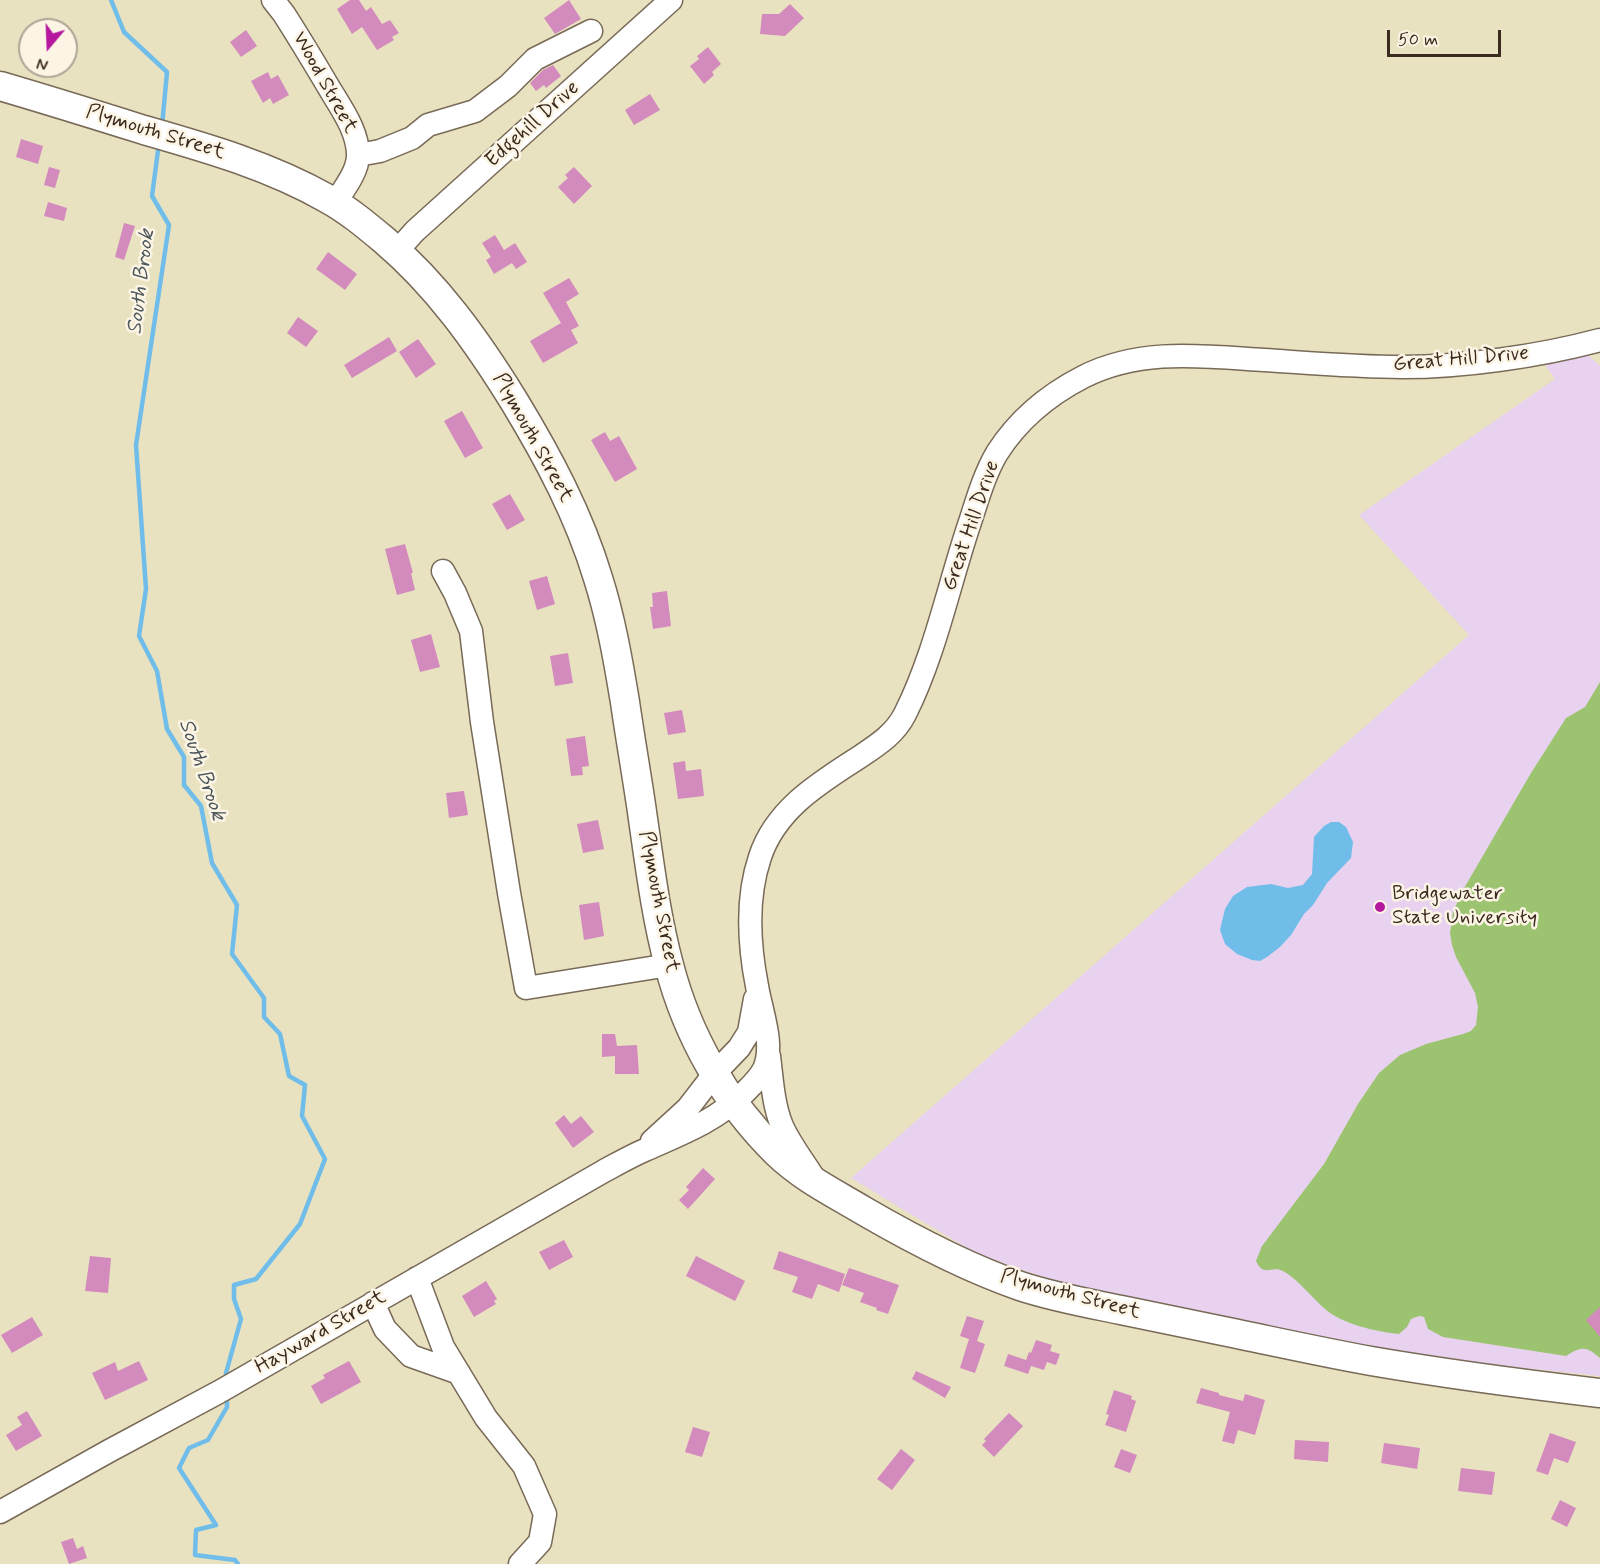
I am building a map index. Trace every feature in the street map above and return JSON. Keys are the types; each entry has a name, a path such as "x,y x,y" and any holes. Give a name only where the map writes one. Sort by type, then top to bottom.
{"main road":[{"name":"Plymouth Street","path":"1,91 224,153 289,179 335,203 397,251 424,277 466,328 505,387 551,465 576,518 600,582 616,648 654,893 669,965 690,1027 734,1104 780,1156 817,1184 898,1231 999,1278 1038,1291 1360,1359 1493,1380 1600,1393"}],"street":[{"name":"Wood Street","path":"273,0 341,107 357,144 358,154 355,168 335,203"},
{"name":"Edgehill Drive","path":"397,251 415,231 671,0"},
{"path":"358,154 380,151 412,138 428,125 475,111 508,86 535,58 591,31"},
{"name":"Great Hill Drive","path":"817,1184 790,1142 778,1113 771,1079 766,1029 756,985 752,943 751,902 755,873 767,840 782,816 800,799 897,728 929,655 986,475 1005,441 1029,415 1071,383 1108,366 1142,357 1198,356 1373,366 1430,366 1526,355 1600,340"},
{"path":"443,571 471,631 482,722 526,988 669,965"},
{"name":"Great Hill Drive","path":"715,1073 739,1048 749,1032 756,985"},
{"name":"Great Hill Drive","path":"734,1104 764,1069 768,1051 766,1029"},
{"name":"Hayward Street","path":"640,1152 682,1115 715,1073"},
{"name":"Hayward Street","path":"0,1512 225,1388 640,1152 703,1125 734,1104"},
{"path":"417,1278 443,1347 486,1418 524,1466 545,1514 540,1542 520,1564"},
{"path":"373,1303 385,1329 411,1356 459,1372"}],"shaded area":[{"name":"Bridgewater State University","path":"1587,354 1600,366 1600,1376 1410,1356 1109,1295 1034,1274 975,1253 851,1178 1469,635 1359,515 1555,379 1545,365"}],"green space":[{"path":"1600,682 1600,1358 1587,1349 1576,1350 1566,1356 1443,1337 1428,1329 1424,1317 1419,1316 1411,1319 1407,1327 1399,1334 1350,1323 1325,1309 1289,1274 1279,1270 1262,1269 1256,1261 1262,1246 1324,1164 1358,1104 1379,1073 1400,1055 1426,1044 1471,1031 1476,1025 1478,1007 1475,993 1452,945 1450,933 1453,912 1463,890 1531,773 1566,718 1585,707"}],"water":[{"path":"1331,822 1339,822 1346,827 1353,842 1351,858 1327,883 1280,947 1260,961 1237,954 1225,944 1220,930 1225,909 1233,896 1247,887 1271,884 1288,888 1303,885 1312,874 1314,837"}],"building":[{"path":"350,0 359,0 366,11 371,7 382,24 390,20 399,33 392,37 394,40 377,50 362,27 352,34 337,9"},
{"path":"569,0 581,19 555,34 544,18"},
{"path":"790,4 804,18 785,36 760,34 762,14 779,14"},
{"path":"246,30 257,46 241,57 230,42"},
{"path":"708,47 721,64 704,84 690,66"},
{"path":"553,65 561,76 546,88 544,85 536,91 530,83 543,70"},
{"path":"268,72 271,79 278,75 289,95 273,104 270,98 263,103 251,81"},
{"path":"650,94 660,110 634,125 625,110"},
{"path":"21,139 43,146 38,164 16,157"},
{"path":"49,167 60,170 55,188 44,185"},
{"path":"574,167 592,186 574,204 558,187 568,178 565,175"},
{"path":"48,202 67,208 64,221 44,216"},
{"path":"124,223 135,226 124,260 115,257"},
{"path":"495,235 504,250 515,243 527,262 516,269 512,263 494,274 486,260 491,257 482,243"},
{"path":"328,252 357,274 345,290 316,269"},
{"path":"569,278 579,294 566,302 579,326 571,330 578,343 543,363 530,341 561,323 543,293"},
{"path":"298,317 318,331 306,347 287,333"},
{"path":"389,337 397,351 352,378 344,365"},
{"path":"418,339 436,364 416,378 399,352"},
{"path":"462,411 483,448 465,458 444,421"},
{"path":"605,432 610,441 619,436 637,469 615,482 591,440"},
{"path":"510,494 525,520 507,530 492,504"},
{"path":"405,544 415,590 397,595 385,549"},
{"path":"547,576 555,604 537,610 529,581"},
{"path":"667,591 671,626 653,629 650,607 653,607 652,593"},
{"path":"431,634 440,667 420,672 411,640"},
{"path":"568,653 573,683 555,686 550,656"},
{"path":"682,710 686,732 668,735 664,713"},
{"path":"585,736 589,766 582,767 583,775 571,776 566,739"},
{"path":"685,761 686,771 701,769 704,796 678,799 673,763"},
{"path":"464,791 468,815 449,818 446,793"},
{"path":"598,820 604,849 583,853 577,824"},
{"path":"599,902 604,936 584,940 579,905"},
{"path":"602,1034 615,1034 617,1046 637,1045 639,1074 615,1074 615,1056 602,1057"},
{"path":"564,1115 571,1124 581,1116 594,1132 573,1148 555,1123"},
{"path":"703,1168 715,1179 688,1209 679,1200 689,1190 686,1187"},
{"path":"564,1240 573,1257 549,1270 539,1252"},
{"path":"779,1251 845,1274 839,1292 818,1284 812,1299 792,1292 798,1277 773,1269"},
{"path":"90,1256 111,1258 108,1293 85,1291"},
{"path":"696,1256 745,1281 735,1301 686,1276"},
{"path":"849,1268 899,1285 888,1314 860,1302 864,1293 842,1285"},
{"path":"486,1281 497,1299 494,1301 496,1304 474,1317 462,1296"},
{"path":"1600,1307 1600,1337 1586,1320"},
{"path":"967,1316 984,1321 977,1341 985,1344 975,1373 960,1368 969,1339 960,1336"},
{"path":"32,1317 43,1335 12,1353 1,1335"},
{"path":"1036,1340 1052,1345 1050,1351 1060,1354 1056,1365 1047,1362 1044,1370 1031,1366 1028,1374 1004,1366 1008,1354 1026,1360"},
{"path":"139,1361 148,1380 105,1400 92,1373 115,1362 118,1371"},
{"path":"349,1361 361,1382 321,1404 311,1386 325,1378 323,1375"},
{"path":"916,1371 951,1387 945,1398 912,1379"},
{"path":"1201,1388 1243,1401 1245,1394 1265,1400 1255,1435 1238,1430 1234,1444 1222,1441 1230,1412 1196,1403"},
{"path":"1114,1390 1132,1396 1131,1399 1136,1401 1126,1432 1105,1425"},
{"path":"27,1411 42,1436 16,1451 6,1435 22,1425 17,1417"},
{"path":"1009,1413 1023,1426 994,1457 982,1445 986,1441 984,1439"},
{"path":"693,1427 710,1432 702,1457 685,1452"},
{"path":"1550,1433 1576,1442 1568,1463 1554,1458 1548,1475 1536,1471"},
{"path":"1295,1440 1329,1442 1328,1462 1294,1459"},
{"path":"1384,1443 1420,1448 1417,1469 1381,1463"},
{"path":"901,1449 915,1460 892,1490 877,1479"},
{"path":"1121,1449 1137,1455 1130,1473 1114,1467"},
{"path":"1461,1468 1495,1472 1492,1495 1458,1491"},
{"path":"1560,1500 1576,1508 1567,1527 1551,1519"},
{"path":"73,1538 77,1549 83,1546 87,1558 69,1564 61,1542"}],"waterway":[{"name":"South Brook","path":"111,0 124,32 167,72 162,126"},
{"name":"South Brook","path":"159,143 152,196 169,225 136,445 146,589 139,636 157,671 167,729 184,757 184,785 201,806 212,863 237,905 232,954 264,998 264,1017 280,1034 289,1076 305,1085 302,1116 325,1159 300,1224 256,1279 234,1285 234,1299 241,1319 226,1378"},
{"name":"South Brook","path":"227,1396 227,1407 208,1440 189,1448 179,1468 216,1525 196,1530 195,1555 235,1560 238,1564"}],"place":[{"name":"Bridgewater State University","path":"1380,907"}]}
